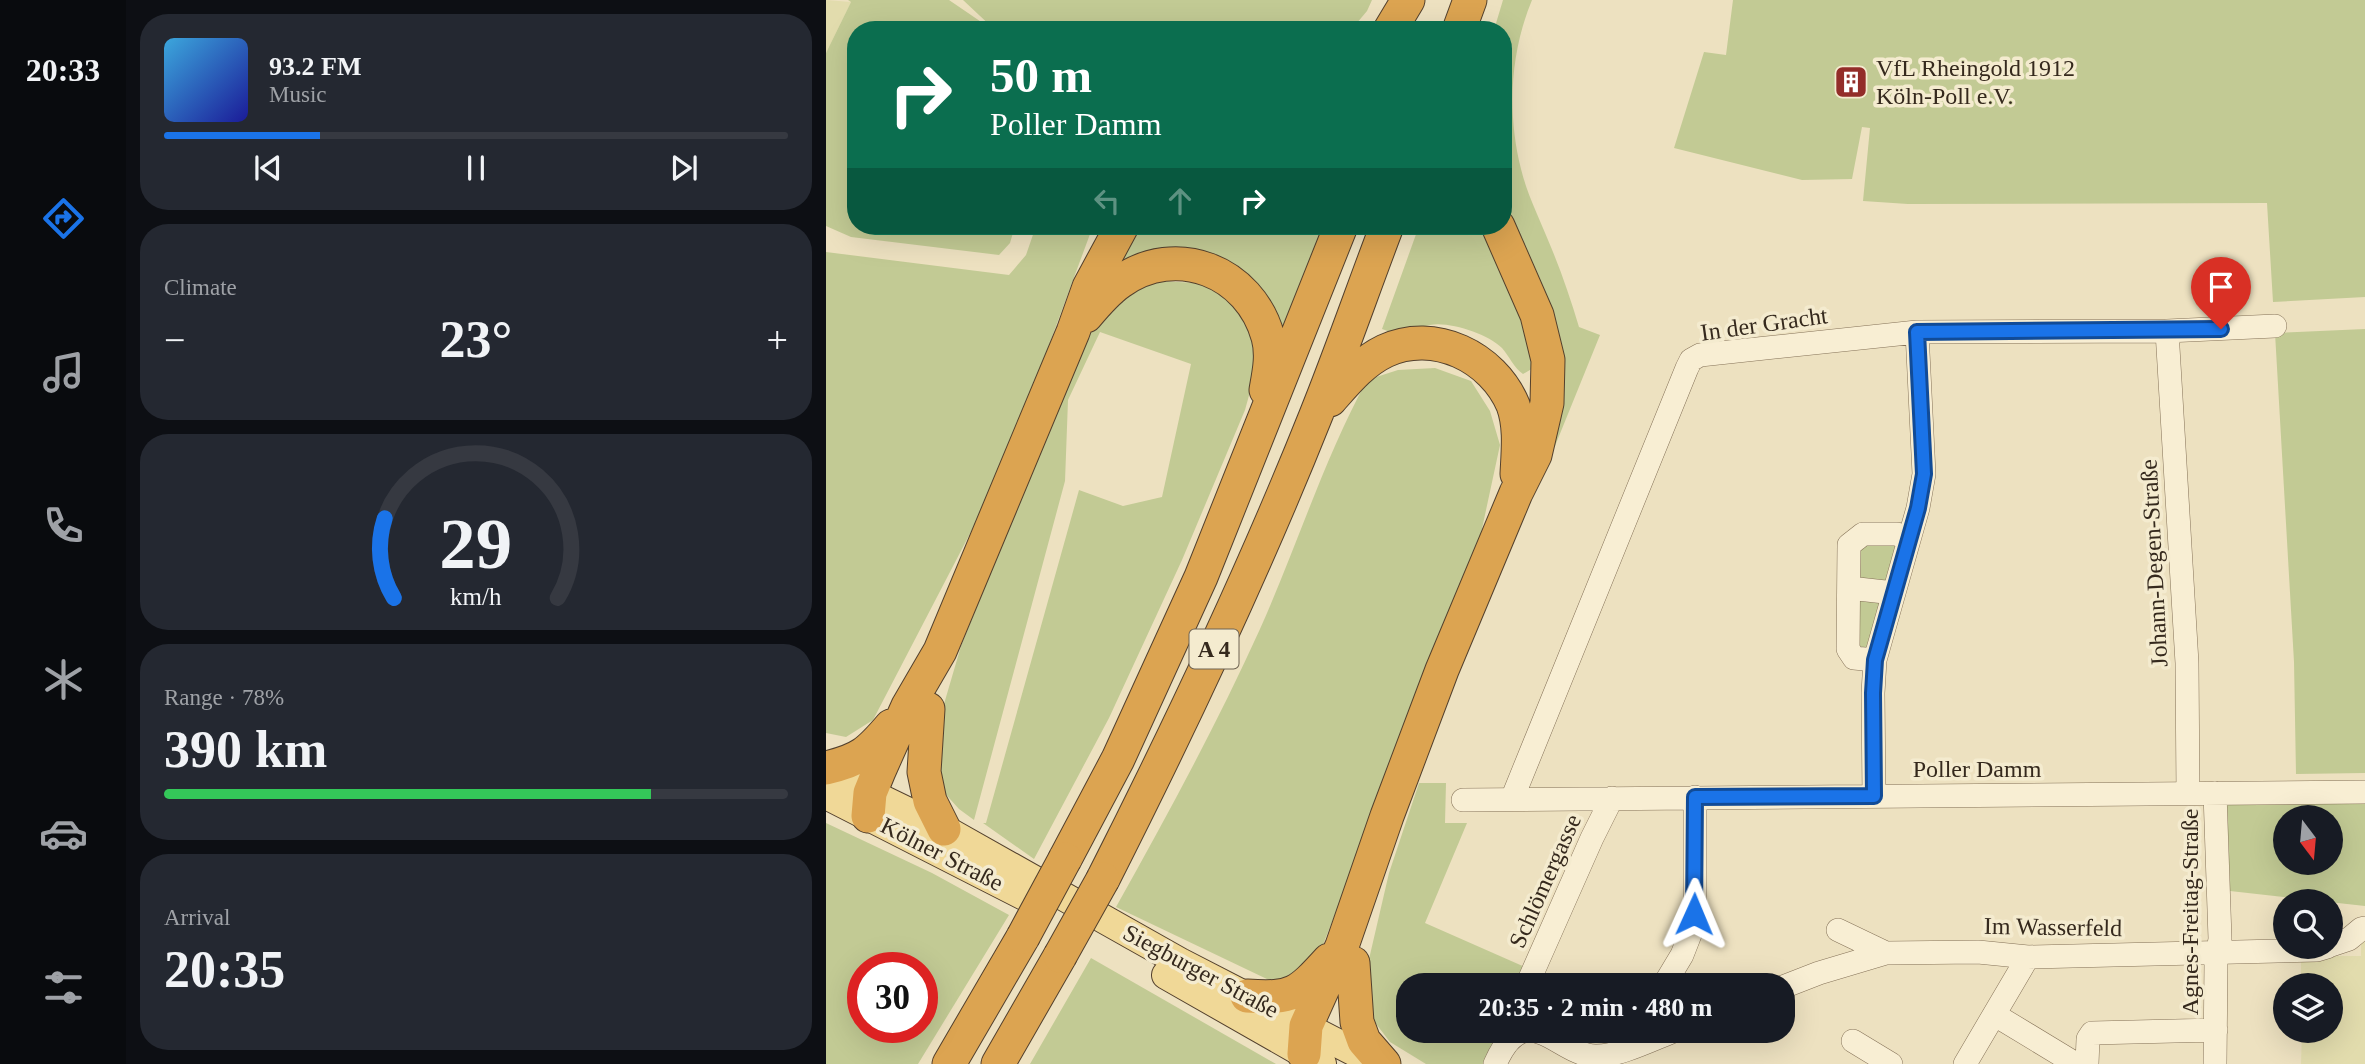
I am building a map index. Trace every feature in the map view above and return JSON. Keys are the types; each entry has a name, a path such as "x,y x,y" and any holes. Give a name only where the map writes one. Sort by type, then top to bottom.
{"highway":[{"path":"1395,21 1408,0"},
{"path":"1418,21 1426,0"},
{"path":"1462,21 1470,0"},
{"path":"1478,21 1480,0"},
{"path":"874,803 900,782 918,707 940,651 1073,332 1089,287 1117,235"},
{"name":"A 4","path":"949,1064 1023,937 1118,759 1190,601 1260,434 1337,235"},
{"name":"A 4","path":"998,1064 1103,879 1164,759 1316,415 1384,235"},
{"path":"1314,1045 1348,954 1359,899 1387,816 1442,670 1535,455 1547,403 1548,360 1537,315 1502,235"},
{"path":"1073,332 1101,299 1121,281 1148,268 1178,263 1206,268 1233,281 1255,308 1269,339 1270,362 1260,434"},
{"path":"1316,415 1359,368 1386,350 1418,343 1454,348 1481,362 1500,382 1513,407 1518,437 1516,494"},
{"path":"826,770 853,762 918,707"},
{"path":"918,707 924,772 930,802 944,829"},
{"path":"1247,996 1284,997 1297,992 1348,954"},
{"path":"1348,954 1357,1022 1364,1041 1384,1064"}],"main road":[{"name":"Kölner Straße","path":"826,770 874,803 1058,914"},
{"name":"Kölner Straße","path":"826,795 874,803 944,829 1025,876"},
{"name":"Siegburger Straße","path":"1025,876 1247,996 1314,1045"},
{"name":"Siegburger Straße","path":"1058,914 1314,1045 1378,1064"}],"street":[{"name":"In der Gracht","path":"1512,799 1691,360 1714,352 1917,332 2167,331 2275,327"},
{"name":"Johann-Degen-Straße","path":"2167,331 2187,663 2188,794"},
{"path":"1874,796 1875,660 1918,508 1924,474 1917,332"},
{"path":"1875,660 1854,657 1848,649 1849,545 1863,534 1897,534 1908,540"},
{"path":"1849,588 1894,593"},
{"name":"Agnes-Freitag-Straße","path":"2215,793 2220,939 2215,1064"},
{"name":"Poller Damm","path":"1463,800 2365,793"},
{"path":"1671,973 1691,932 1695,902 1695,797"},
{"name":"Schlömergasse","path":"1532,973 1612,798"},
{"name":"Im Wasserfeld","path":"2343,941 2365,928"},
{"path":"1838,930 1886,953"},
{"name":"Im Wasserfeld","path":"1795,982 1886,953 1978,952 2028,957 2273,951"},
{"path":"1965,1064 2028,957"},
{"path":"1995,1015 2067,1059"},
{"name":"Agnes-Freitag-Straße","path":"2087,1064 2092,1033 2216,1030"},
{"path":"1498,1059 1518,1035 1530,1031 1548,1035 1594,1057 1631,1048"},
{"path":"1853,1041 1891,1064"}],"shaded area":[{"path":"826,0 851,2 826,53"},
{"path":"2361,933 2365,933 2365,1064 2301,1064 2302,1043 2343,1043 2343,973 2301,973 2301,959 2361,956"}],"green space":[{"path":"848,0 949,0 980,21 847,21 847,235 1012,235 1010,243 999,255 851,237 826,226 826,53 851,2"},
{"path":"963,0 1372,0 1359,21 985,21"},
{"path":"1503,0 1532,0 1515,62 1513,105 1517,148 1530,196 1561,272 1579,327 1600,335 1555,446 1511,235 1512,21 1497,21"},
{"path":"1733,0 2365,0 2365,297 2273,302 2267,203 1908,204 1863,201 1870,128 1862,127 1852,179 1802,180 1674,148 1704,52 1726,55"},
{"path":"1033,235 1090,235 1002,472 873,720 846,737 826,733 826,252 1009,275 1026,255"},
{"path":"1129,235 1324,235 1285,335 1227,266 1119,276 1118,250"},
{"path":"1416,235 1491,235 1530,327 1535,367 1523,374 1496,343 1457,327 1438,324 1402,333 1382,329"},
{"path":"1157,281 1198,283 1230,297 1254,338 1256,370 1245,410 1182,560 1109,718 1034,859 983,823 986,823 1079,490 1123,506 1162,497 1191,364 1100,332 1068,400 1065,481 974,820 959,809 941,789 939,731 944,704 961,646 1080,352 1096,322 1126,295"},
{"path":"2365,329 2365,773 2296,774 2294,662 2275,333"},
{"path":"1435,368 1471,381 1490,411 1500,445 1477,552 1319,955 1283,979 1269,980 1116,907 1227,700 1273,598 1337,441 1367,380 1398,370"},
{"path":"1858,544 1897,544 1890,582 1858,581"},
{"path":"1858,598 1881,599 1875,643 1859,653"},
{"path":"1419,783 1446,783 1445,823 1467,823 1425,923 1527,968 1525,973 1396,973 1396,1043 1494,1043 1484,1064 1426,1064 1390,1042 1370,1016 1363,985 1389,873"},
{"path":"2365,798 2365,906 2343,904 2343,889 2273,889 2273,896 2230,891 2227,806 2230,803"},
{"path":"826,823 932,873 1009,915 938,1031 938,952 847,952 847,1043 931,1043 918,1064 826,1064"},
{"path":"1091,958 1276,1064 1030,1064"}],"place":[{"name":"VfL Rheingold 1912 Köln-Poll e.V.","path":"1851,82"}],"route":[{"path":"1694,914 1695,797 1874,796 1875,660 1918,508 1924,474 1917,332 2221,329"}]}
